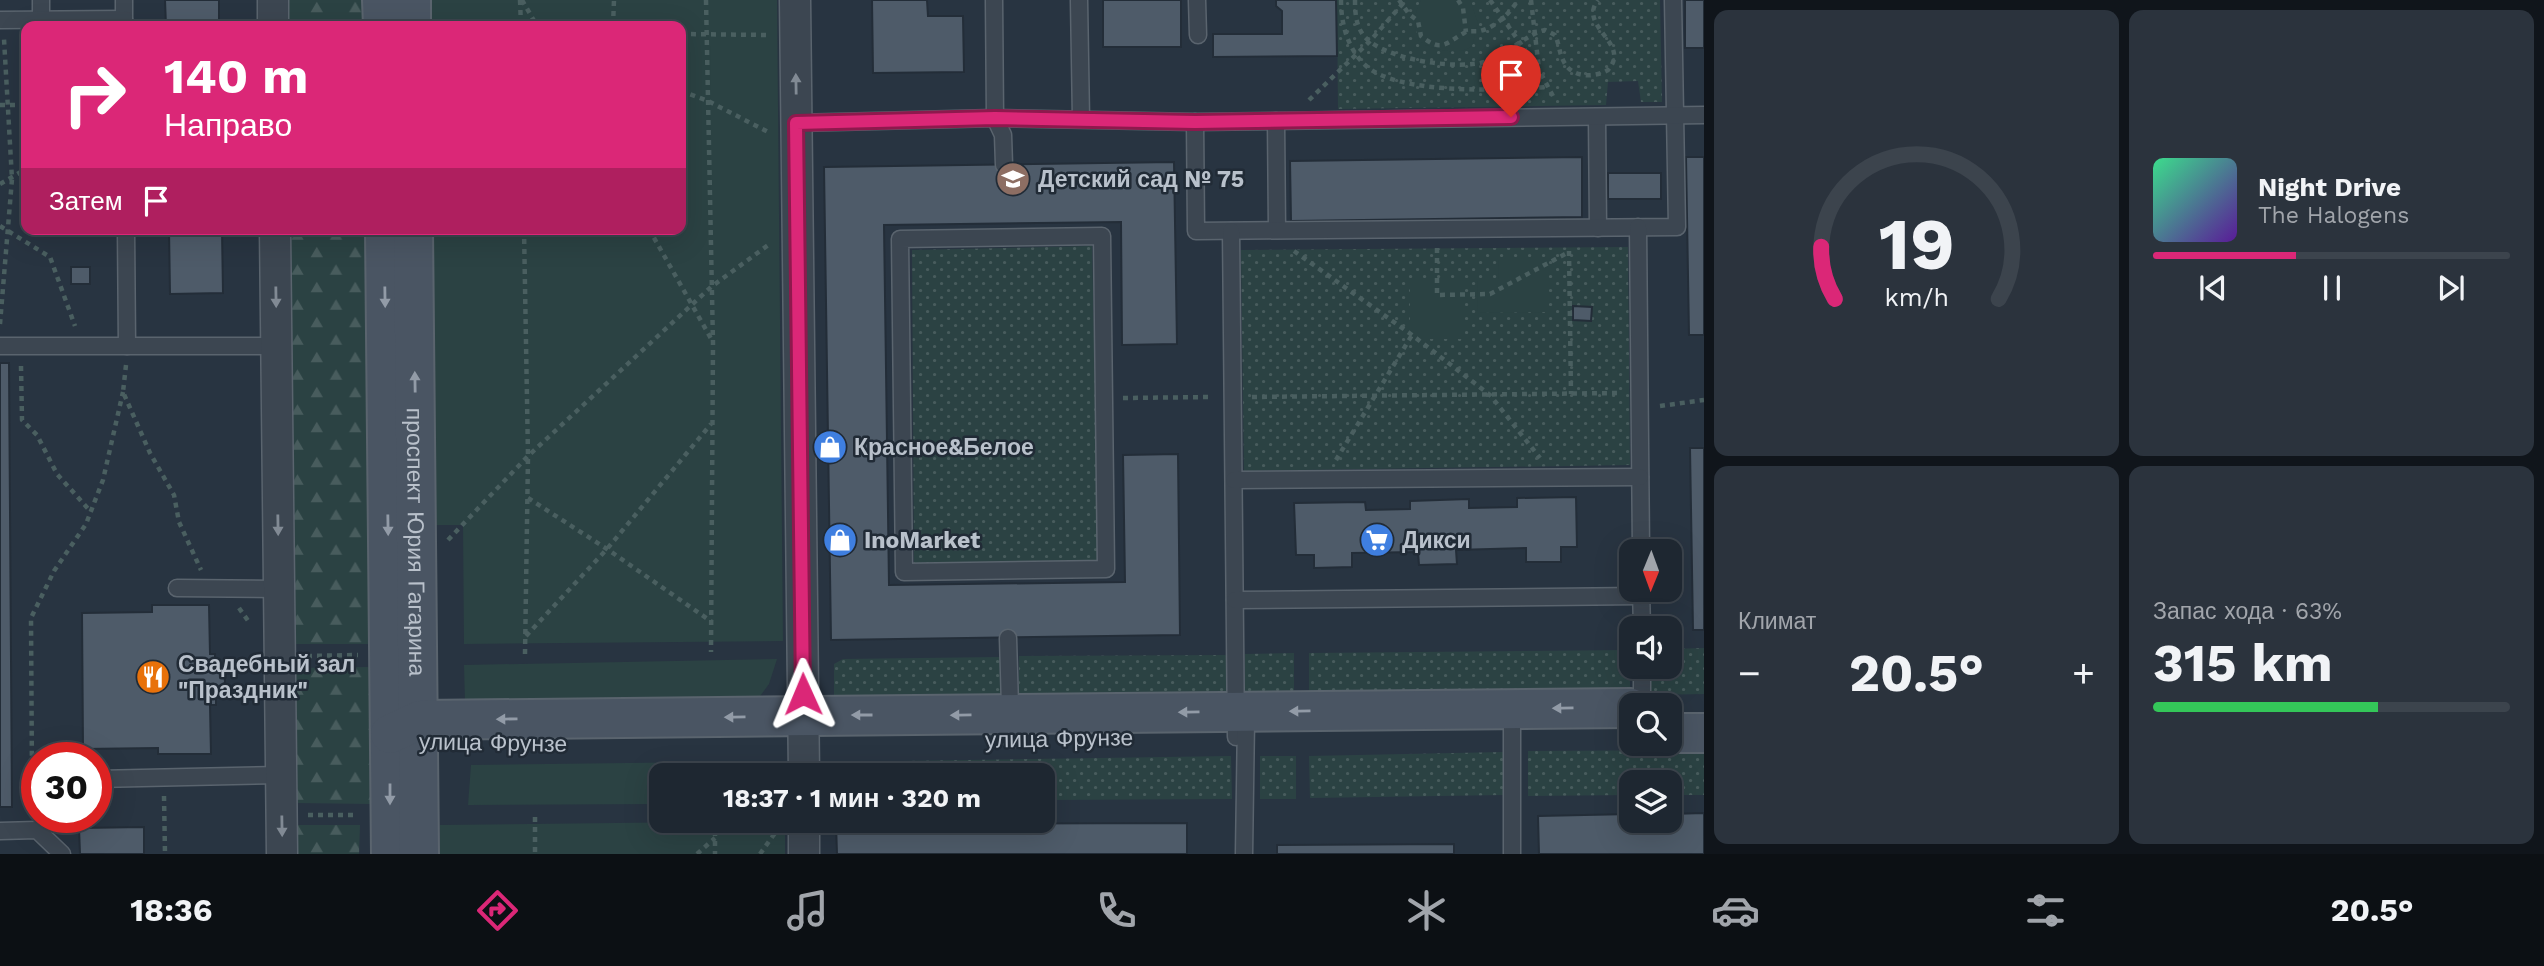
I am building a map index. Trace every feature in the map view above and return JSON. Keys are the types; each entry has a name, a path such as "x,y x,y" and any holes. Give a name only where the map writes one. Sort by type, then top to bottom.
{"street":[{"path":"273,0 273,21"},
{"path":"382,0 383,21"},
{"path":"411,0 411,21"},
{"path":"795,0 803,744"},
{"path":"275,235 282,854"},
{"name":"проспект Юрия Гагарина","path":"385,235 410,733 419,854"},
{"name":"проспект Юрия Гагарина","path":"391,854 410,733 414,235"},
{"path":"1682,707 1704,707"},
{"name":"улица Фрунзе","path":"410,733 803,744 1011,727 1512,722 1619,709"},
{"name":"улица Фрунзе","path":"1512,722 1619,733"},
{"path":"1682,733 1704,733"},
{"path":"804,833 804,854"}],"lane":[{"path":"41,0 41,20"},
{"path":"124,0 124,21"},
{"path":"994,0 995,118 1003,135 1004,164"},
{"path":"1079,0 1081,119"},
{"path":"1197,0 1198,35"},
{"path":"1195,122 1196,231 1677,227 1673,0"},
{"path":"1,20 69,21"},
{"path":"796,135 995,118 1195,122 1704,115"},
{"path":"1597,117 1598,228"},
{"path":"1276,121 1277,230"},
{"path":"1639,228 1641,539"},
{"path":"1005,231 1102,236 1104,398 1106,569 1007,577 904,572 900,239 1005,231"},
{"path":"1231,231 1235,600 1244,854"},
{"path":"126,235 127,346"},
{"path":"0,346 276,346"},
{"path":"1234,480 1640,477"},
{"path":"177,588 279,589"},
{"path":"1235,600 1619,593"},
{"path":"1008,638 1011,727"},
{"path":"1512,722 1512,854"},
{"path":"112,779 281,775"},
{"path":"0,831 21,827"},
{"path":"44,833 62,854"}],"path":[{"path":"521,0 521,21"},
{"path":"521,0 534,21"},
{"path":"613,21 614,0"},
{"path":"706,0 713,343 711,652"},
{"path":"1341,0 1344,29 1357,54 1364,64 1383,75 1438,88 1548,87"},
{"path":"1355,0 1360,29 1370,41 1404,57 1469,64 1490,60 1545,30 1555,35 1562,59 1574,72 1589,75 1602,74 1612,66 1615,53 1613,45 1593,18 1594,5 1598,0"},
{"path":"1458,0 1463,8 1466,32"},
{"path":"1490,0 1539,70 1565,117"},
{"path":"1297,120 1298,110 1370,41 1402,2 1418,21 1421,36 1429,43 1443,45 1455,41 1466,32 1481,31 1502,19 1518,0"},
{"path":"1531,0 1539,70"},
{"path":"0,324 12,179 9,105 1,20"},
{"path":"686,34 795,35"},
{"path":"686,92 796,135"},
{"path":"0,105 21,105"},
{"path":"0,184 21,173"},
{"path":"447,541 528,456 711,287 797,224"},
{"path":"0,226 50,257 82,346"},
{"path":"1569,228 1571,394"},
{"path":"1437,229 1437,295 1490,294 1569,252"},
{"path":"1277,230 1297,255 1412,335 1490,395 1556,478"},
{"path":"524,235 528,456 525,654"},
{"path":"652,235 713,343"},
{"path":"1325,480 1412,335"},
{"path":"21,346 22,420 37,435 58,474 91,512"},
{"path":"32,742 31,618 54,571 86,524 103,480 123,392 127,346"},
{"path":"123,392 150,453 174,495 179,522 206,581 226,589 249,622"},
{"path":"1104,398 1571,394 1640,401 1704,400"},
{"path":"527,636 607,549 712,424"},
{"path":"527,498 607,549 712,622"},
{"path":"294,656 360,655"},
{"path":"164,777 165,854"},
{"path":"296,815 368,815"},
{"path":"535,817 535,854"},
{"path":"715,833 715,854"},
{"path":"760,854 775,833"},
{"path":"697,854 715,838"}],"green space":[{"path":"288,0 362,0 363,21 288,21"},
{"path":"428,0 777,0 783,641 464,644 463,525 430,525 429,235 686,235 686,21 428,21"},
{"path":"1337,0 1660,0 1662,102 1641,102 1638,81 1608,82 1606,105 1338,109"},
{"path":"1421,0 1470,0 1478,23 1472,46 1460,51 1446,51 1419,41 1415,20"},
{"path":"291,235 366,235 371,644 295,644"},
{"path":"1092,246 1099,562 914,563 912,250"},
{"path":"1628,247 1630,465 1244,471 1241,250"},
{"path":"1499,260 1547,260 1547,312 1478,313 1477,279 1498,279"},
{"path":"1410,280 1463,280 1463,339 1410,339"},
{"path":"1704,648 1704,694 1650,693 1649,679 1682,679 1682,649"},
{"path":"1619,650 1619,679 1630,679 1630,693 1619,693 1619,696 1309,699 1309,653"},
{"path":"1294,653 1294,699 1245,699 1245,654"},
{"path":"1227,655 1227,699 1019,700 1019,656"},
{"path":"1000,657 1001,700 834,701 834,664 843,659"},
{"path":"777,659 769,684 755,703 465,702 464,665"},
{"path":"371,667 373,804 297,803 295,668"},
{"path":"1619,750 1619,756 1682,756 1682,750 1704,750 1704,795 1682,795 1682,770 1619,770 1619,795 1528,796 1528,751"},
{"path":"1503,752 1504,795 1310,798 1309,756"},
{"path":"1231,756 1232,799 1055,800 1055,763 835,762"},
{"path":"1260,756 1296,756 1296,799 1260,799"},
{"path":"785,761 649,763 649,804 468,805 471,765"},
{"path":"649,823 649,833 785,833 785,854 440,854 440,825"},
{"path":"297,825 360,825 359,854 297,854"}],"building":[{"path":"165,0 219,0 219,21 166,21"},
{"path":"872,0 927,0 928,16 963,16 964,72 873,73"},
{"path":"1103,0 1181,0 1181,47 1103,47"},
{"path":"1276,0 1336,0 1337,56 1213,57 1213,34 1282,34 1282,11 1276,6"},
{"path":"1685,0 1704,0 1704,48 1685,48"},
{"path":"1582,157 1582,217 1291,221 1290,161"},
{"path":"1686,157 1704,157 1704,335 1689,335"},
{"path":"1174,162 1177,344 1122,345 1121,222 884,225 889,585 1125,582 1123,455 1178,454 1180,635 831,640 824,167"},
{"path":"1608,173 1661,173 1661,199 1608,199"},
{"path":"169,235 222,235 223,293 170,294"},
{"path":"71,267 90,267 90,284 71,284"},
{"path":"1573,306 1592,307 1591,321 1573,320"},
{"path":"0,363 9,363 12,807 0,807"},
{"path":"1690,448 1704,448 1704,630 1693,630"},
{"path":"1576,497 1577,547 1561,547 1561,562 1526,562 1526,548 1456,550 1457,564 1419,565 1418,552 1352,553 1352,567 1314,568 1314,555 1296,555 1294,503 1365,502 1366,510 1410,509 1410,501 1469,499 1469,508 1517,507 1517,498"},
{"name":"Свадебный зал \"Праздник\"","path":"152,605 209,605 210,654 215,654 215,661 224,672 225,682 216,697 216,705 210,705 211,754 158,754 158,748 112,749 112,742 83,742 82,613 152,612"},
{"path":"1704,813 1704,854 1539,854 1538,816 1619,814 1619,833 1682,833 1682,814"},
{"path":"1055,823 1187,823 1187,854 837,854 836,833 1055,833"},
{"path":"112,827 144,827 144,854 80,854 79,833 112,833"},
{"path":"1454,844 1454,854 1277,854 1277,845"}],"place":[{"name":"Детский сад № 75","path":"1013,179"},
{"name":"Красное&Белое","path":"830,447"},
{"name":"InoMarket","path":"840,540"},
{"name":"Дикси","path":"1377,540"},
{"name":"Свадебный зал \"Праздник\"","path":"153,677"}],"route":[{"path":"803,694 796,123 995,118 1195,122 1511,117"}]}
